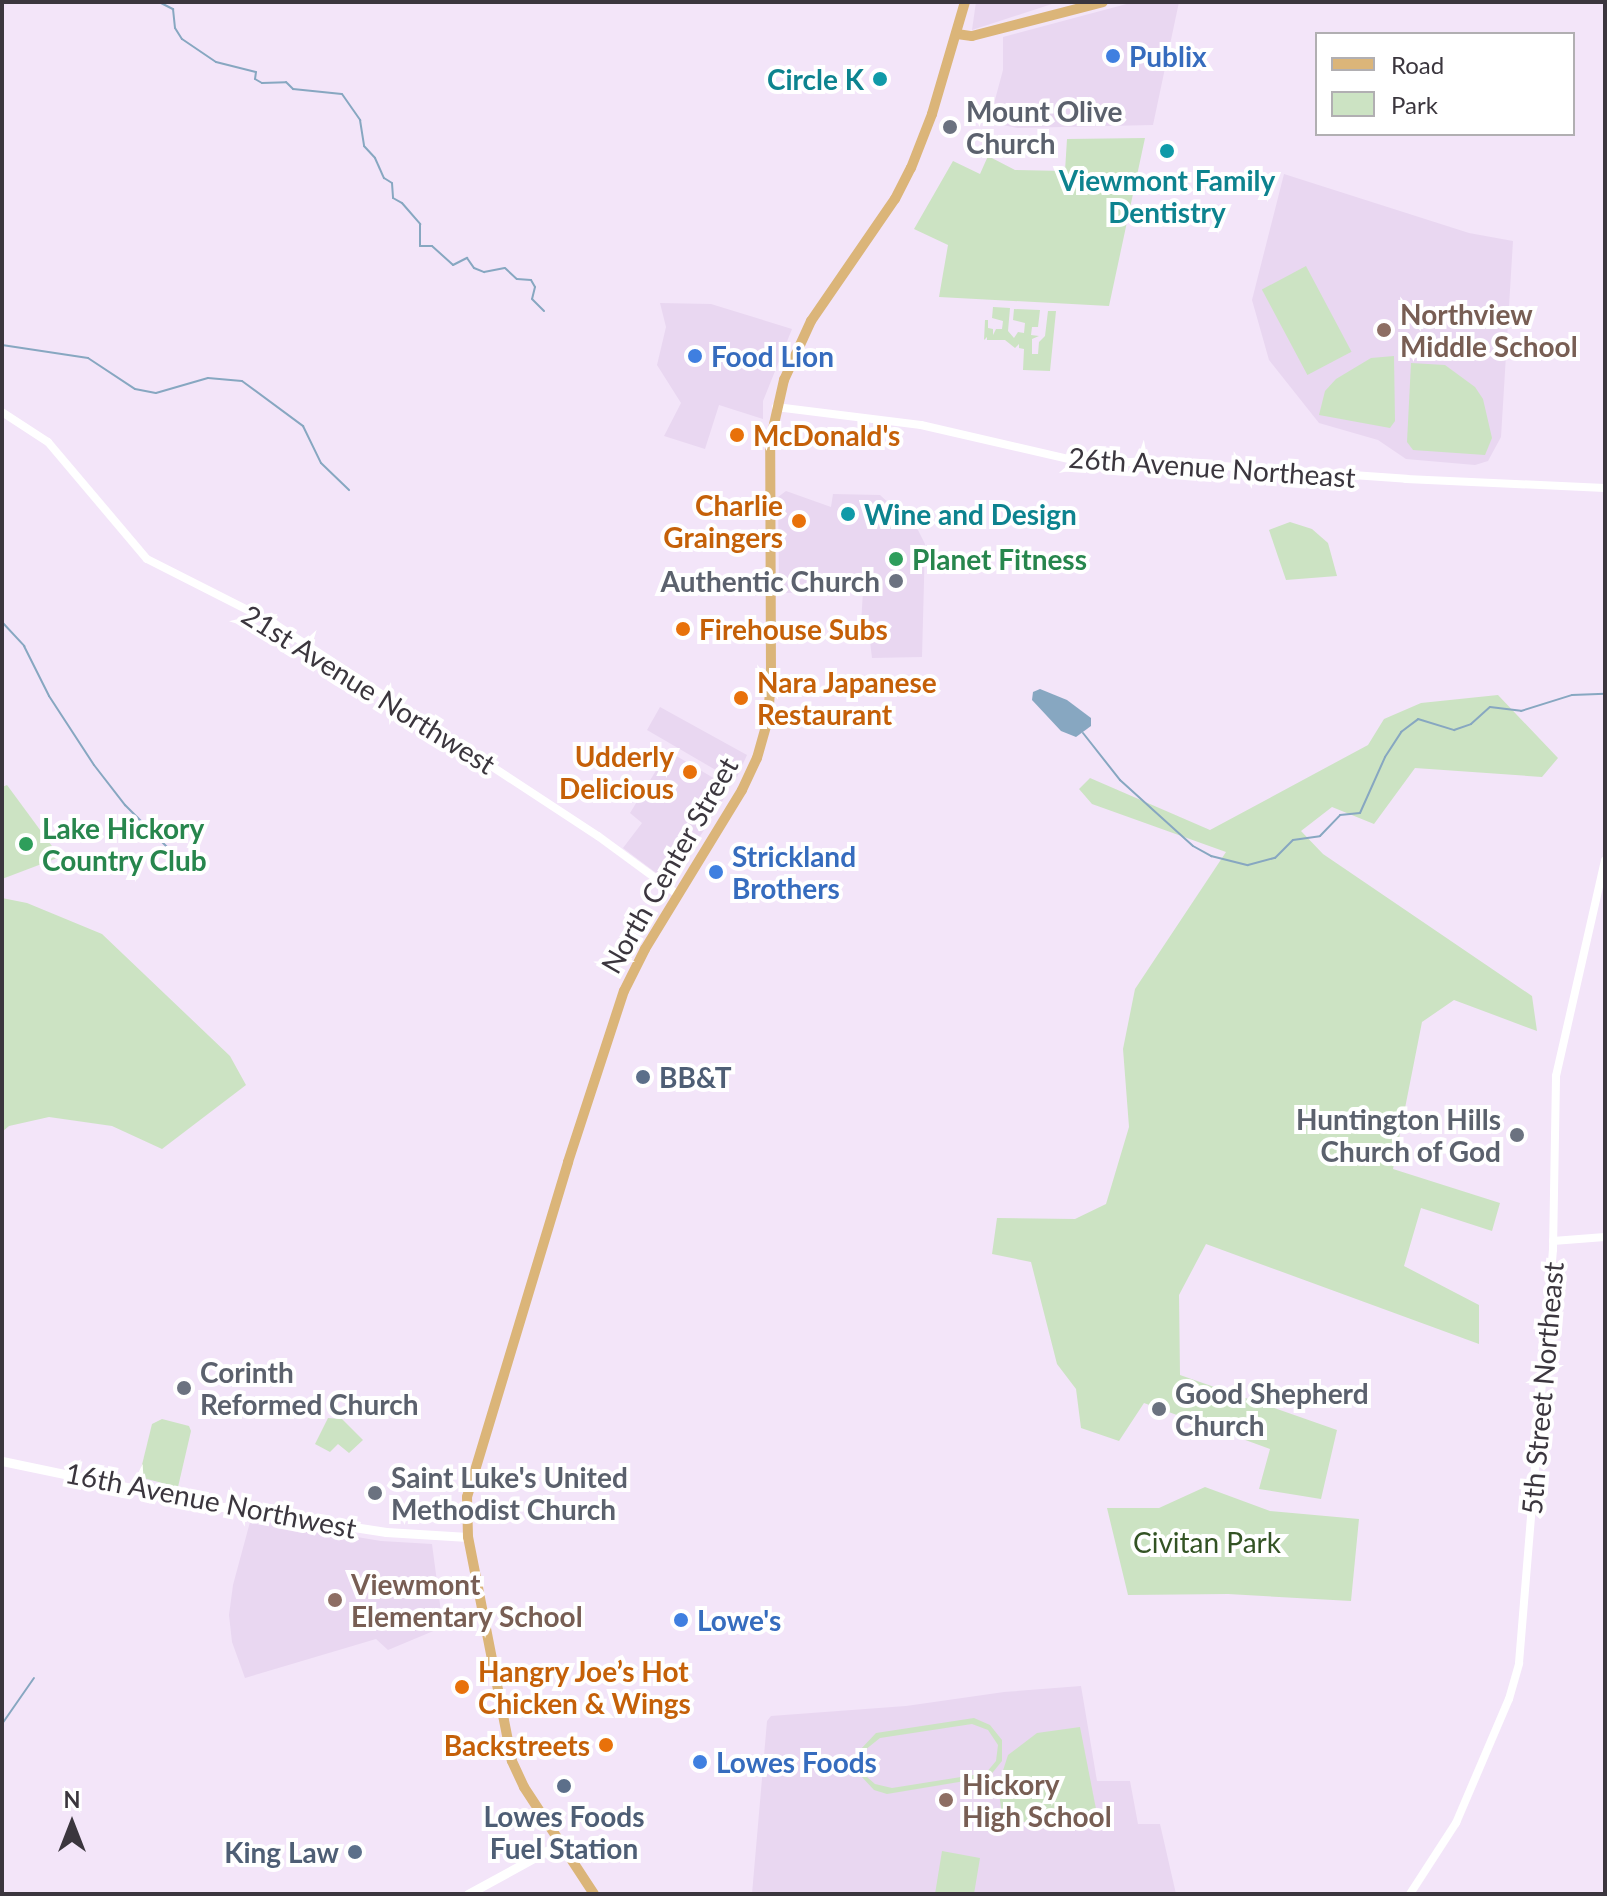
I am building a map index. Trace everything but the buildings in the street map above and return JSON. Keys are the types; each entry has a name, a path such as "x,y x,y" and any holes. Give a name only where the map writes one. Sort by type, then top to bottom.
{"main road":[{"name":"North Center Street","path":"594,1894 563,1842 524,1787 512,1761 468,1537 467,1497 597,1069 624,991 677,894 742,790 757,758 768,719 772,641 768,481 776,407 806,330 902,186 932,114 965,2"},
{"path":"957,34 972,36 1103,2"},
{"name":"16th Avenue Northwest","path":"2,1461 235,1509 386,1532 468,1537"},
{"path":"468,1894 563,1842"}],"street":[{"name":"26th Avenue Northeast","path":"776,407 921,425 1090,464 1151,461 1406,479 1605,488"},
{"name":"21st Avenue Northwest","path":"2,412 48,442 147,559 275,624 598,836 677,894"},
{"name":"5th Street Northeast","path":"1410,1894 1456,1823 1509,1699 1519,1663 1553,1241 1556,1076 1605,861"},
{"path":"1553,1241 1605,1237"}],"shaded area":[{"path":"976,2 1058,2 972,30"},
{"path":"1134,2 1179,2 1153,125 1017,128 989,122 1003,70 1003,37"},
{"name":"Northview Middle School","path":"1284,174 1469,233 1513,241 1501,437 1488,461 1475,465 1406,459 1378,440 1319,423 1269,360 1252,300"},
{"path":"660,303 711,304 792,329 763,401 763,419 719,405 705,449 664,436 681,403 657,365 666,327"},
{"path":"786,491 831,507 833,494 880,495 918,530 925,544 922,657 872,658 868,625 861,624 863,591 784,593 779,581 778,497"},
{"path":"660,707 747,755 737,777 726,776 647,730"},
{"path":"668,751 727,786 728,792 673,879 667,881 623,848 642,823 630,813"},
{"name":"Viewmont Elementary School","path":"255,1520 381,1541 432,1544 443,1627 388,1650 376,1639 245,1678 232,1642 229,1615 233,1585 250,1522"},
{"name":"Hickory High School","path":"1081,1686 1097,1781 1130,1781 1138,1824 1160,1824 1176,1894 752,1894 767,1721 771,1716 906,1706 1004,1692"}],"green space":[{"path":"1145,138 1109,306 939,297 948,245 914,229 953,161 980,174 988,156 1015,170 1065,171 1067,139"},
{"path":"1306,266 1352,352 1307,375 1262,289"},
{"path":"993,307 1010,308 1008,331 1014,338 1018,332 1024,333 1025,323 1013,320 1014,309 1040,310 1038,327 1032,327 1031,335 1039,336 1032,339 1032,354 1038,354 1039,342 1045,336 1048,311 1056,311 1050,371 1023,370 1024,349 1019,348 1019,344 1015,348 1005,340 987,340 987,337 984,340 985,320 988,320 988,328 993,329 993,335 996,329 1002,329 1003,321 992,318"},
{"path":"1394,356 1395,421 1390,428 1319,415 1325,391 1336,379 1371,358"},
{"path":"1411,363 1445,365 1475,387 1483,399 1492,438 1485,455 1413,450 1407,442"},
{"path":"1290,522 1312,529 1328,543 1337,576 1286,580 1269,530"},
{"path":"1498,695 1558,758 1542,777 1415,768 1374,824 1332,807 1301,831 1323,854 1532,996 1537,1031 1454,1000 1422,1022 1393,1169 1500,1203 1492,1231 1421,1208 1404,1266 1479,1305 1479,1344 1206,1244 1179,1295 1180,1375 1337,1430 1321,1499 1259,1489 1270,1449 1144,1403 1119,1441 1081,1428 1076,1389 1057,1364 1031,1262 992,1254 997,1218 1075,1219 1106,1204 1129,1127 1123,1049 1135,989 1226,852 1092,804 1079,789 1090,778 1210,830 1368,745 1384,719 1421,703"},
{"name":"Lake Hickory Country Club","path":"7,785 60,857 2,879 2,787"},
{"name":"Lake Hickory Country Club","path":"2,898 27,903 102,934 230,1056 246,1085 162,1149 112,1126 49,1117 9,1126 2,1132"},
{"path":"328,1418 342,1419 363,1440 349,1453 338,1444 330,1452 315,1444"},
{"path":"162,1419 189,1426 191,1431 178,1487 139,1477 152,1424"},
{"name":"Civitan Park","path":"1205,1487 1270,1511 1359,1519 1351,1601 1228,1594 1128,1595 1107,1508 1159,1508"},
{"path":"974,1718 990,1725 1002,1740 1002,1761 989,1777 887,1794 874,1790 861,1776 860,1750 876,1733","holes":["972,1724 988,1730 998,1745 996,1761 986,1773 892,1788 875,1784 867,1777 863,1759 865,1750 880,1738"]},
{"path":"1080,1727 1097,1814 1090,1822 1003,1822 998,1786 1008,1755 1037,1733"},
{"path":"942,1851 980,1858 974,1894 935,1894"}],"water":[{"path":"1040,689 1067,700 1091,718 1091,726 1076,737 1061,731 1032,700 1033,692"}],"waterway":[{"path":"159,2 173,9 175,28 182,39 216,62 256,72 255,79 262,83 286,82 293,89 342,94 360,120 364,146 375,158 384,178 392,183 393,198 402,203 420,224 420,246 432,246 453,265 467,258 474,268 484,272 505,268 517,279 531,280 535,287 532,299 544,311"},
{"path":"2,345 88,358 135,389 156,393 208,378 242,381 303,426 321,463 349,490"},
{"path":"2,622 24,646 49,696 94,765 125,805 174,854"},
{"path":"1083,733 1120,780 1193,846 1211,856 1248,865 1275,858 1293,840 1320,836 1340,815 1360,813 1385,757 1401,732 1418,719 1454,730 1471,724 1490,707 1521,711 1572,695 1605,694"},
{"path":"2,1724 34,1678"}],"place":[{"name":"Publix","path":"1113,56"},
{"name":"Circle K","path":"880,79"},
{"name":"Mount Olive Church","path":"950,127"},
{"name":"Viewmont Family Dentistry","path":"1167,151"},
{"name":"Northview Middle School","path":"1384,330"},
{"name":"Food Lion","path":"695,356"},
{"name":"McDonald's","path":"737,435"},
{"name":"Wine and Design","path":"848,514"},
{"name":"Charlie Graingers","path":"799,521"},
{"name":"Planet Fitness","path":"896,559"},
{"name":"Authentic Church","path":"896,581"},
{"name":"Firehouse Subs","path":"683,629"},
{"name":"Nara Japanese Restaurant","path":"741,698"},
{"name":"Udderly Delicious","path":"690,772"},
{"name":"Lake Hickory Country Club","path":"26,844"},
{"name":"Strickland Brothers","path":"716,872"},
{"name":"BB&T","path":"643,1077"},
{"name":"Huntington Hills Church of God","path":"1517,1135"},
{"name":"Corinth Reformed Church","path":"184,1388"},
{"name":"Good Shepherd Church","path":"1159,1409"},
{"name":"Saint Luke's United Methodist Church","path":"375,1493"},
{"name":"Viewmont Elementary School","path":"335,1600"},
{"name":"Lowe's","path":"681,1620"},
{"name":"Hangry Joe’s Hot Chicken & Wings","path":"462,1687"},
{"name":"Backstreets","path":"606,1745"},
{"name":"Lowes Foods","path":"700,1762"},
{"name":"Lowes Foods Fuel Station","path":"564,1786"},
{"name":"Hickory High School","path":"946,1800"},
{"name":"King Law","path":"355,1852"}]}
